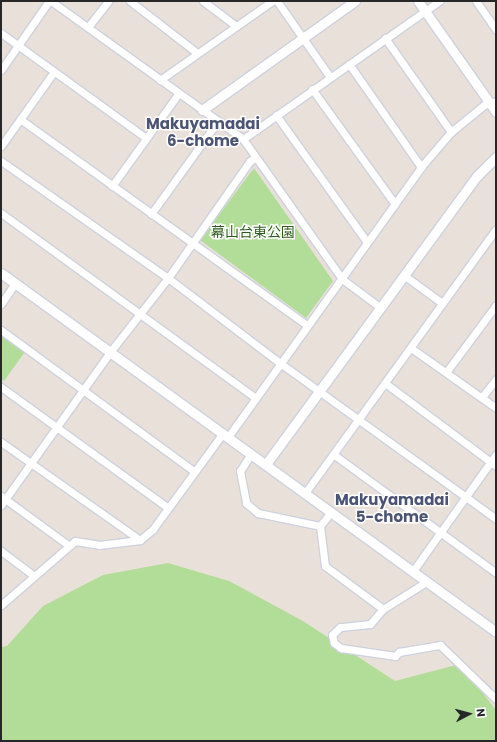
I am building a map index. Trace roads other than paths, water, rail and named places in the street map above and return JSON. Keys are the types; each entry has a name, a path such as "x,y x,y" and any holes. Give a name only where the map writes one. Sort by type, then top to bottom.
{"street":[{"path":"1,70 50,1 88,27 178,94 243,139 342,279 381,308"},
{"path":"88,27 108,1"},
{"path":"130,1 198,53"},
{"path":"204,1 236,26"},
{"path":"160,80 272,1"},
{"path":"277,1 330,77"},
{"path":"202,110 355,1"},
{"path":"418,1 493,102 496,112"},
{"path":"243,139 276,114 439,1"},
{"path":"476,1 496,30"},
{"path":"1,33 53,73 146,138"},
{"path":"385,38 451,132"},
{"path":"349,64 421,167"},
{"path":"1,146 53,73"},
{"path":"312,89 395,204"},
{"path":"112,186 178,94"},
{"path":"1,605 33,575 68,545 75,541 99,545 140,540 153,529 167,507 194,472 256,398 306,325 342,279 421,167 451,132 493,102"},
{"path":"276,114 367,242"},
{"path":"20,119 151,214 194,241 306,325"},
{"path":"151,214 218,121"},
{"path":"266,464 477,176 496,157"},
{"path":"68,545 2,500 58,428 110,352 168,278 250,162 255,158"},
{"path":"1,161 168,278 280,363 496,519"},
{"path":"1,213 141,313 256,398"},
{"path":"305,493 496,229"},
{"path":"1,273 496,632"},
{"path":"405,276 442,303"},
{"path":"1,304 15,283"},
{"path":"448,371 496,305"},
{"path":"1,330 83,392 194,472"},
{"path":"411,348 448,371 496,408"},
{"path":"482,397 496,379"},
{"path":"385,383 493,464"},
{"path":"1,387 167,507"},
{"path":"1,442 140,540"},
{"path":"251,454 240,471 246,503 258,513 320,526"},
{"path":"333,454 496,573"},
{"path":"413,571 466,496 493,464 496,454"},
{"path":"332,512 320,526 325,566 383,609"},
{"path":"1,551 33,575"},
{"path":"426,582 383,609 370,624 340,627 332,635 334,643 341,648 395,656 399,652 440,645 496,699"}],"district":[{"name":"Makuyamadai 6-chome","path":"203,132"},
{"name":"Makuyamadai 5-chome","path":"392,508"}],"park label":[{"name":"幕山台東公園","path":"253,232"}]}
